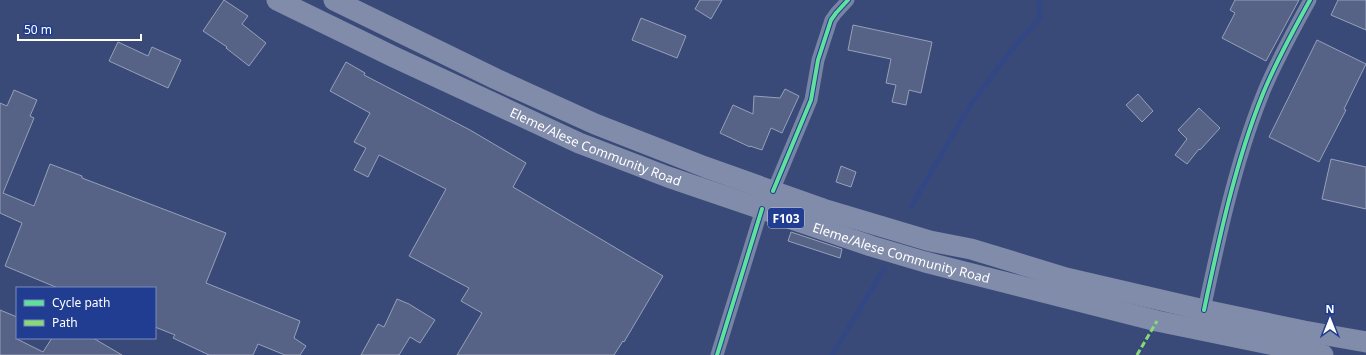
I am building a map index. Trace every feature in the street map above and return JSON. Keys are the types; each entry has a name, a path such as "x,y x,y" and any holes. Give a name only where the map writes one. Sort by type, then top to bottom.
{"main road":[{"name":"Eleme/Alese Community Road","path":"277,0 394,57 579,143 668,178 762,210 925,262 1157,321 1323,355"},
{"name":"Eleme/Alese Community Road","path":"334,0 496,79 595,124 705,167 823,209 930,241 970,249 1066,278 1204,310 1304,331 1366,342"}],"street":[{"path":"774,191 811,100 818,60 832,20 836,12 848,0"},
{"path":"1204,310 1218,241 1248,136 1262,95 1293,30 1310,0"},
{"path":"717,355 762,210"}],"building":[{"path":"224,0 248,16 242,24 266,43 249,66 226,48 227,47 203,31"},
{"path":"700,0 722,0 711,19 695,9"},
{"path":"1235,0 1299,0 1266,61 1222,38 1235,13 1230,10"},
{"path":"1338,0 1366,0 1366,30 1331,15"},
{"path":"641,18 686,36 677,58 632,40"},
{"path":"853,25 932,42 921,93 909,90 906,105 892,102 896,85 886,83 891,59 848,50"},
{"path":"1317,40 1366,64 1344,109 1346,110 1319,162 1269,137"},
{"path":"118,42 148,56 152,47 181,60 168,88 109,61"},
{"path":"346,62 365,73 364,75 470,130 526,163 513,187 663,276 624,342 623,341 614,355 457,355 482,313 461,301 469,288 409,256 446,189 379,155 368,177 354,170 366,148 354,142 370,113 330,91"},
{"path":"785,89 799,96 782,133 771,128 762,150 750,147 720,133 733,105 753,114 754,96 780,98"},
{"path":"14,90 37,100 30,116 34,118 3,193 34,206 50,164 82,176 82,178 226,233 206,283 300,321 294,338 306,346 300,355 285,355 258,344 253,355 209,355 173,338 175,335 156,327 156,287 56,287 5,266 22,223 0,213 0,103 7,106"},
{"path":"1138,94 1153,111 1142,122 1126,105"},
{"path":"1199,108 1220,128 1200,150 1199,149 1187,164 1175,155 1187,139 1178,130"},
{"path":"1331,159 1366,167 1366,209 1322,199"},
{"path":"841,166 856,172 851,187 836,182"},
{"path":"791,232 842,249 840,258 788,241"},
{"path":"397,299 409,304 435,320 420,343 410,337 399,355 361,355 378,324 384,327"},
{"path":"0,310 16,317 16,339 43,352 51,339 95,339 122,355 0,355"}],"waterway":[{"path":"911,207 971,104 1013,48 1040,18 1039,0"},
{"path":"832,355 884,269"}],"marked path":[{"path":"1137,355 1157,321"}],"cycle path":[{"path":"773,191 811,100 818,60 831,20 848,0"},
{"path":"1204,310 1228,202 1252,122 1284,47 1310,0"},
{"path":"717,355 762,209"}]}
